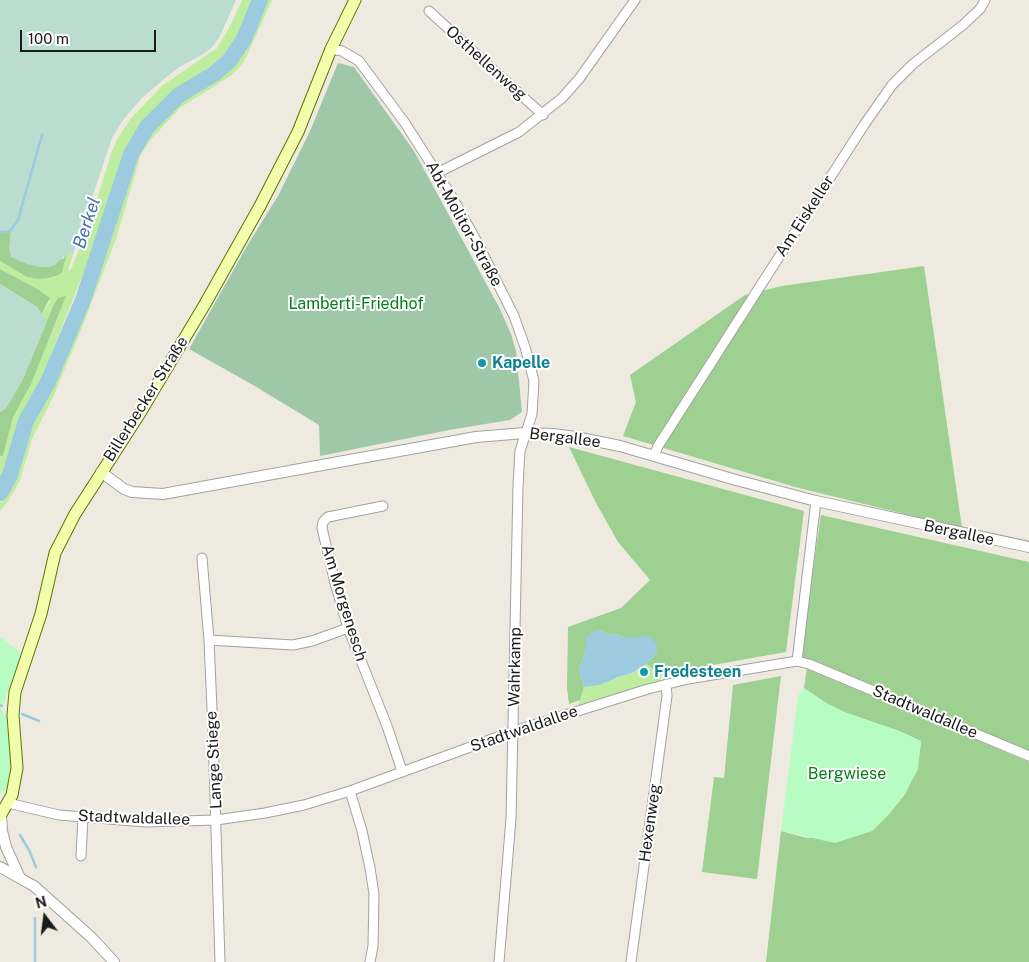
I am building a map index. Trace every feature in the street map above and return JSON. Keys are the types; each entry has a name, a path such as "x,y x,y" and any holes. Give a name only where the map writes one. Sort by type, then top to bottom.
{"main road":[{"name":"Billerbecker Straße","path":"0,815 8,803 17,768 13,715 15,692 41,614 55,553 75,514 166,369 260,206 298,132 331,49 355,0"}],"street":[{"name":"Osthellenweg","path":"437,173 519,132 543,115 562,98 579,78 635,0"},
{"name":"Am Eiskeller","path":"654,456 758,288 892,85 914,64 962,25 980,8 985,0"},
{"name":"Osthellenweg","path":"429,11 543,115"},
{"name":"Abt-Molitor-Straße","path":"331,49 347,53 359,61 405,123 476,240 514,316 534,381 532,414 525,433"},
{"name":"Bergallee","path":"100,472 124,489 132,492 163,494 446,442 484,436 525,433 585,438 620,446 816,502 1029,547"},
{"name":"Wahrkamp","path":"499,962 512,819 518,486 520,451 525,433"},
{"path":"797,661 816,502"},
{"name":"Am Morgenesch","path":"383,506 328,517 323,522 322,528 348,628 387,726 402,771"},
{"name":"Lange Stiege","path":"202,558 208,640 220,962"},
{"path":"208,640 292,645 312,641 348,628"},
{"name":"Stadtwaldallee","path":"8,803 83,818 146,822 216,820 304,805 350,791 514,731 666,684 797,661 809,664 1029,756"},
{"name":"Hexenweg","path":"631,962 668,696 666,684"},
{"path":"350,791 362,831 374,894 373,946 370,962"},
{"path":"0,815 6,847 20,878"},
{"path":"81,856 83,818"},
{"path":"0,867 34,886 92,938 114,962"}],"green space":[{"path":"0,0 236,0 220,36 213,46 163,80 142,98 123,120 112,138 73,254 67,253 55,265 48,267 27,264 11,257 9,248 11,232 0,233"},
{"path":"242,0 254,0 237,38 229,50 220,61 170,94 139,126 126,147 99,234 38,387 19,421 5,472 0,483 0,456 3,456 13,417 57,320 58,299 47,321 41,315 50,301 36,288 0,269 0,261 11,268 38,279 49,278 59,275 67,253 73,254 68,271 71,269 87,231 112,151 119,136 131,118 163,85 217,48"},
{"path":"267,0 272,0 244,62 232,75 181,107 153,137 141,154 116,239 79,335 53,397 32,439 20,480 9,500 0,511 0,503 16,477 27,436 50,393 112,237 138,153 149,135 177,104 229,71 240,59 249,44"},
{"name":"Lamberti-Friedhof","path":"338,63 354,67 414,151 500,309 516,351 522,412 510,420 449,430 320,456 319,425 189,349 247,246 279,194 310,131"},
{"path":"11,231 10,242 63,259 67,253 62,272 49,278 38,279 27,277 0,261 0,233"},
{"path":"924,266 962,528 795,487 623,436 636,402 630,375 745,295 782,286"},
{"path":"0,269 36,288 50,298 41,315 37,307 0,284"},
{"path":"0,284 37,307 47,321 22,381 6,408 0,412"},
{"path":"66,296 31,384 13,417 3,456 0,456 0,412 6,408 22,381 54,304 58,298"},
{"path":"569,447 804,511 786,652 662,674 646,664 657,653 648,637 626,638 615,634 609,635 600,630 586,639 586,649 579,670 584,687 580,700 569,704 567,688 568,627 621,608 650,580 618,542 595,501"},
{"path":"821,515 1029,562 1029,753 800,656"},
{"path":"0,637 22,653 1,710 8,717 12,767 6,791 0,793"},
{"path":"646,664 662,674 659,682 577,708 584,687 600,685 632,673"},
{"path":"807,667 1029,762 1029,962 766,962 781,831 807,838 872,831 905,794 920,750 921,741 899,731 844,712 826,703 804,688"},
{"path":"781,676 757,879 702,872 714,777 724,778 733,685"},
{"name":"Bergwiese","path":"804,688 826,703 844,712 899,731 921,741 918,769 905,794 872,831 835,843 781,831 798,696"}],"water":[{"path":"600,630 609,635 615,634 626,638 648,636 656,643 657,653 646,664 632,673 600,685 584,687 579,670 586,649 586,639 592,632"}],"waterway":[{"name":"Berkel","path":"0,493 10,475 26,421 48,382 83,300 131,154 147,127 179,95 214,74 230,60 244,39 260,0"},
{"path":"0,232 11,230 18,220 42,135"},
{"path":"22,714 39,721"},
{"path":"20,835 36,867"},
{"path":"35,918 35,962"}],"place":[{"name":"Kapelle","path":"482,363"},
{"name":"Fredesteen","path":"644,672"}]}
